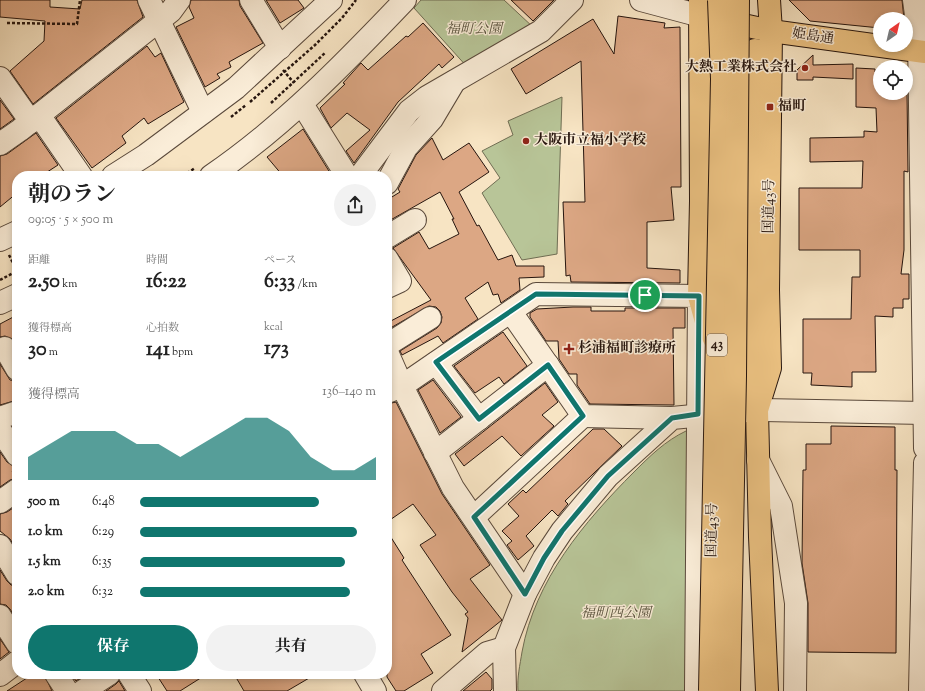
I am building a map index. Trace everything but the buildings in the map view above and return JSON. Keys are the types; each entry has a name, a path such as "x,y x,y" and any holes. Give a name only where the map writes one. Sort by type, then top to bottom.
{"main road":[{"name":"国道43号","path":"710,691 722,79 719,0"},
{"name":"国道43号","path":"729,691 735,360 738,0"},
{"path":"757,410 748,344 754,189 764,29 769,0"},
{"name":"姫島通","path":"701,8 764,29 922,51"},
{"name":"43","path":"701,8 699,296 706,322 718,346 747,388 757,410 760,537 767,691"}],"street":[{"path":"149,0 203,112"},
{"path":"0,144 159,21 171,11 178,0"},
{"path":"251,0 280,57"},
{"path":"121,171 146,155 280,57 331,0"},
{"path":"206,170 231,162 405,0"},
{"path":"364,171 409,111 427,97 541,31 572,0"},
{"path":"641,0 701,8"},
{"path":"914,0 922,51 925,448"},
{"path":"0,78 35,118 77,171"},
{"path":"392,174 406,148 432,119 455,81"},
{"path":"300,97 344,171"},
{"path":"392,234 415,220"},
{"path":"3,246 12,237"},
{"path":"392,267 400,281 392,285"},
{"path":"394,389 536,294 699,296 696,691"},
{"path":"0,304 12,298"},
{"path":"511,312 583,416"},
{"path":"392,342 430,318"},
{"path":"7,346 12,358"},
{"path":"436,362 479,419"},
{"path":"435,453 548,365"},
{"path":"392,378 394,389 435,453 453,488 525,594"},
{"path":"474,517 583,416 672,418 698,414 757,410 925,413"},
{"path":"0,418 12,414"},
{"path":"505,691 504,648 525,594 544,558 608,476 672,418"},
{"path":"0,430 12,448"},
{"path":"758,460 781,506 796,603 796,691"},
{"path":"920,691 925,463"},
{"path":"0,546 12,566"},
{"path":"0,616 12,636"},
{"path":"443,691 487,653 504,648"},
{"path":"0,675 12,666"},
{"path":"66,679 79,686 96,679"},
{"path":"133,679 140,691"},
{"path":"149,679 156,691"},
{"path":"368,679 375,691"}],"path":[{"path":"7,23 77,24 80,0"},
{"path":"270,104 327,52"},
{"path":"280,57 300,97"},
{"path":"3,246 12,262"},
{"path":"0,280 12,274"}],"green space":[{"name":"福町公園","path":"421,0 504,0 534,28 469,69 414,8"},
{"path":"562,97 557,254 522,260 482,193 500,178 482,151 513,135 508,121"},
{"name":"福町西公園","path":"686,431 692,432 693,691 518,691 522,652 528,626 550,577 564,554 597,511 615,491 665,444"}],"place":[{"name":"大熱工業株式会社","path":"805,68"},
{"name":"福町","path":"770,107"},
{"name":"大阪市立福小学校","path":"526,141"},
{"name":"杉浦福町診療所","path":"569,349"}],"route":[{"path":"536,294 645,295 699,296 698,414 672,418 608,476 562,531 544,558 525,594 474,517 583,416 548,365 479,419 436,362 536,294"}]}
